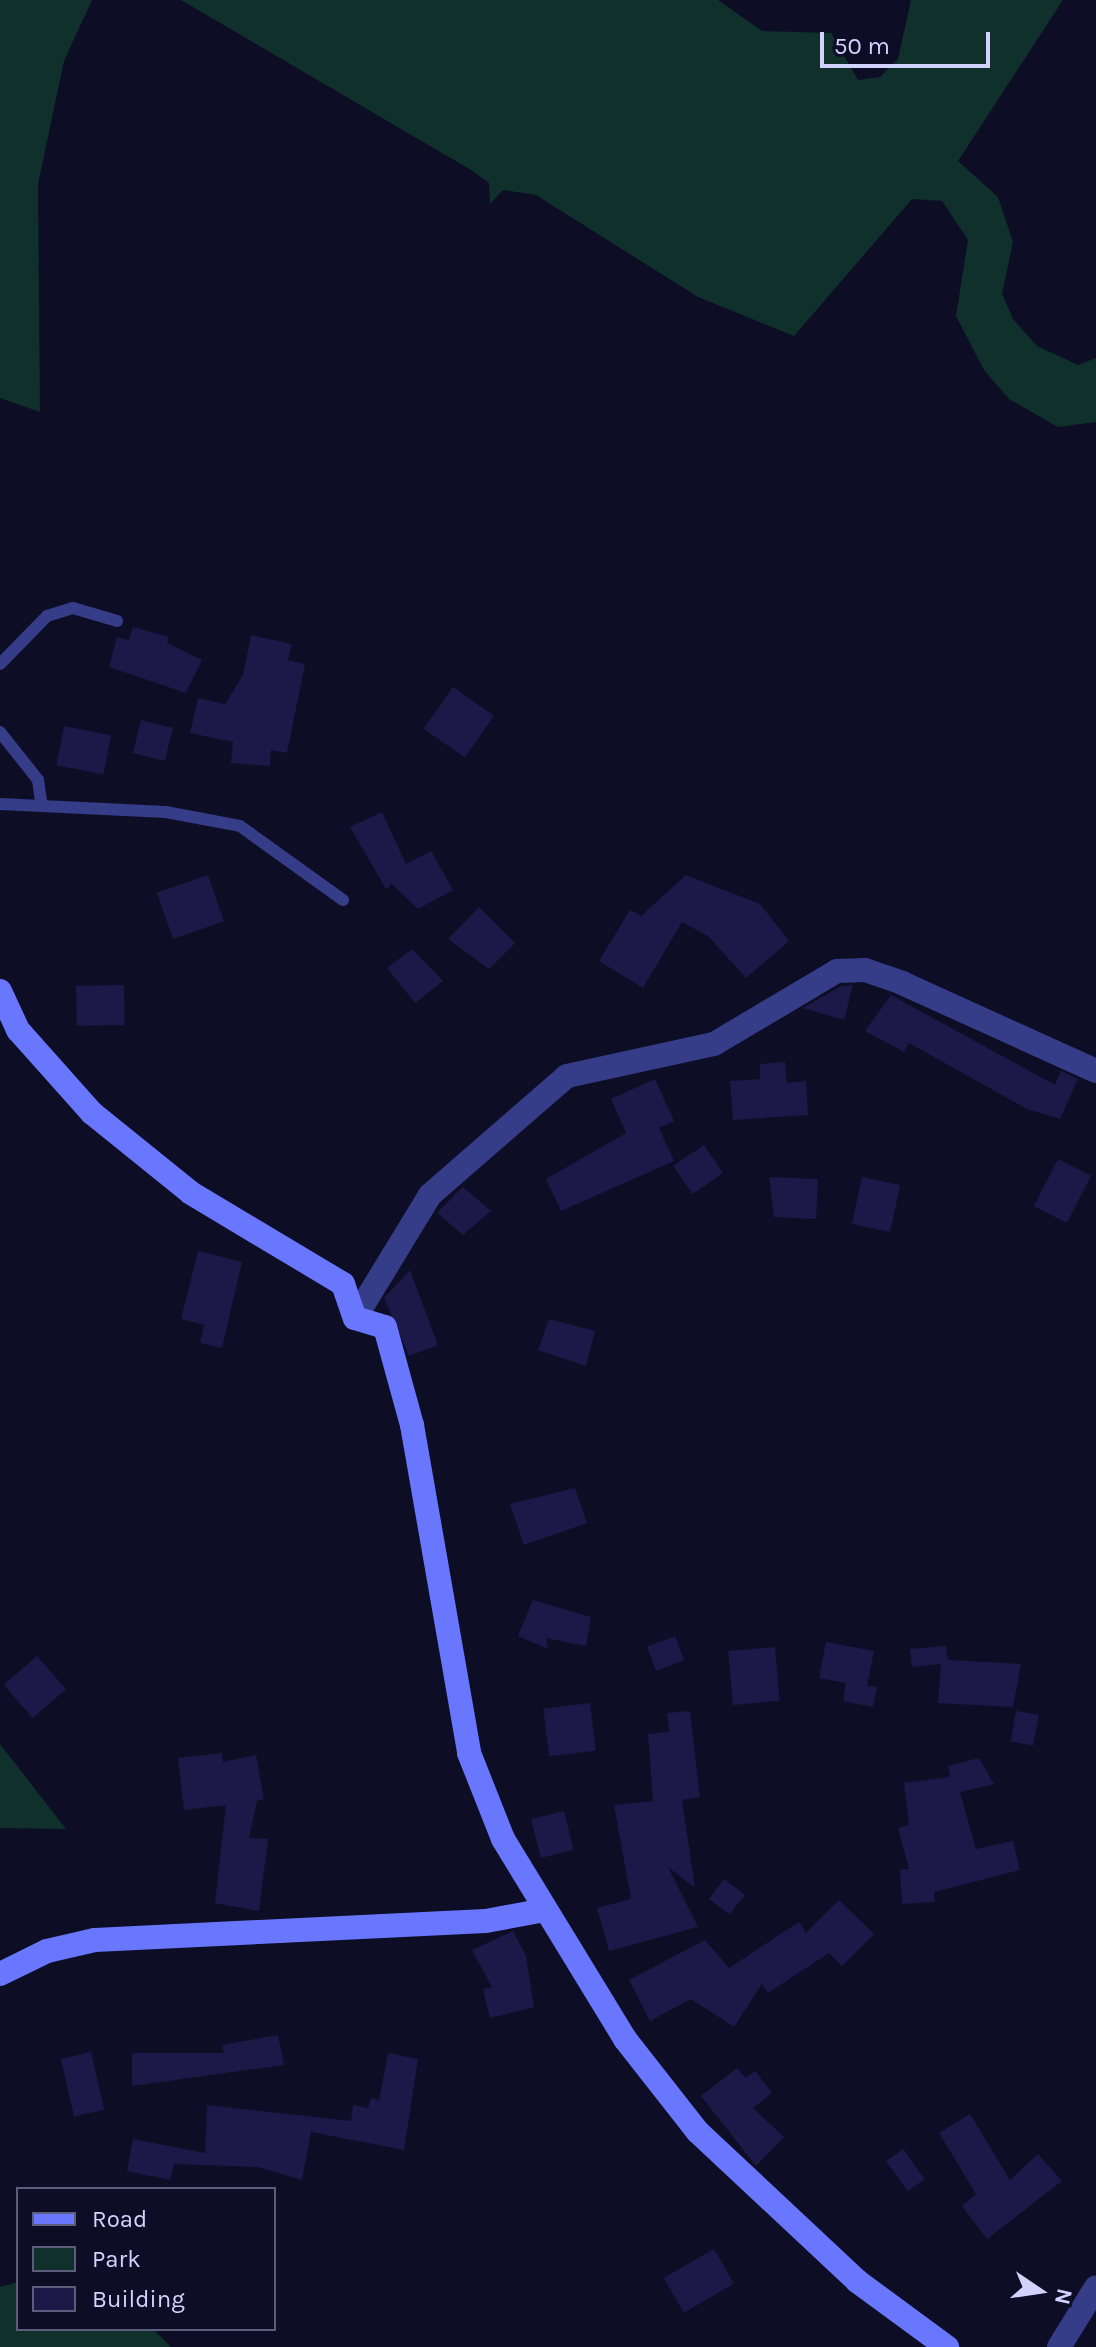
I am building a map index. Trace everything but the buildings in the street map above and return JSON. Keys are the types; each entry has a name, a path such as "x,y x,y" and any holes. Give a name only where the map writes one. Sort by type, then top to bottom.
{"main road":[{"path":"0,991 18,1030 92,1113 191,1193 343,1284 355,1318 385,1327 396,1347 469,1753 503,1839 625,2039 698,2132 857,2281 947,2347"},
{"path":"0,1974 47,1951 95,1940 486,1921 545,1910"}],"street":[{"path":"355,1318 430,1195 567,1076 714,1044 837,971 865,970 902,983 1096,1071"},
{"path":"1059,2347 1096,2287"}],"lane":[{"path":"0,664 47,616 73,608 117,621"},
{"path":"0,732 38,780 41,801"},
{"path":"0,804 41,801 240,826 343,900"}],"green space":[{"path":"0,0 92,0 64,61 38,184 40,412 0,398"},
{"path":"181,0 718,0 762,31 831,33 858,80 880,77 898,59 911,0 1063,0 958,161 998,197 1013,242 1002,294 1013,319 1037,346 1078,365 1096,358 1096,422 1058,427 1009,399 984,370 956,316 968,240 942,201 912,199 794,336 698,297 536,195 503,190 490,204 489,183 471,170"},
{"path":"0,1744 66,1829 0,1828"},
{"path":"16,2283 16,2331 155,2331 171,2347 0,2347 0,2287"}]}
